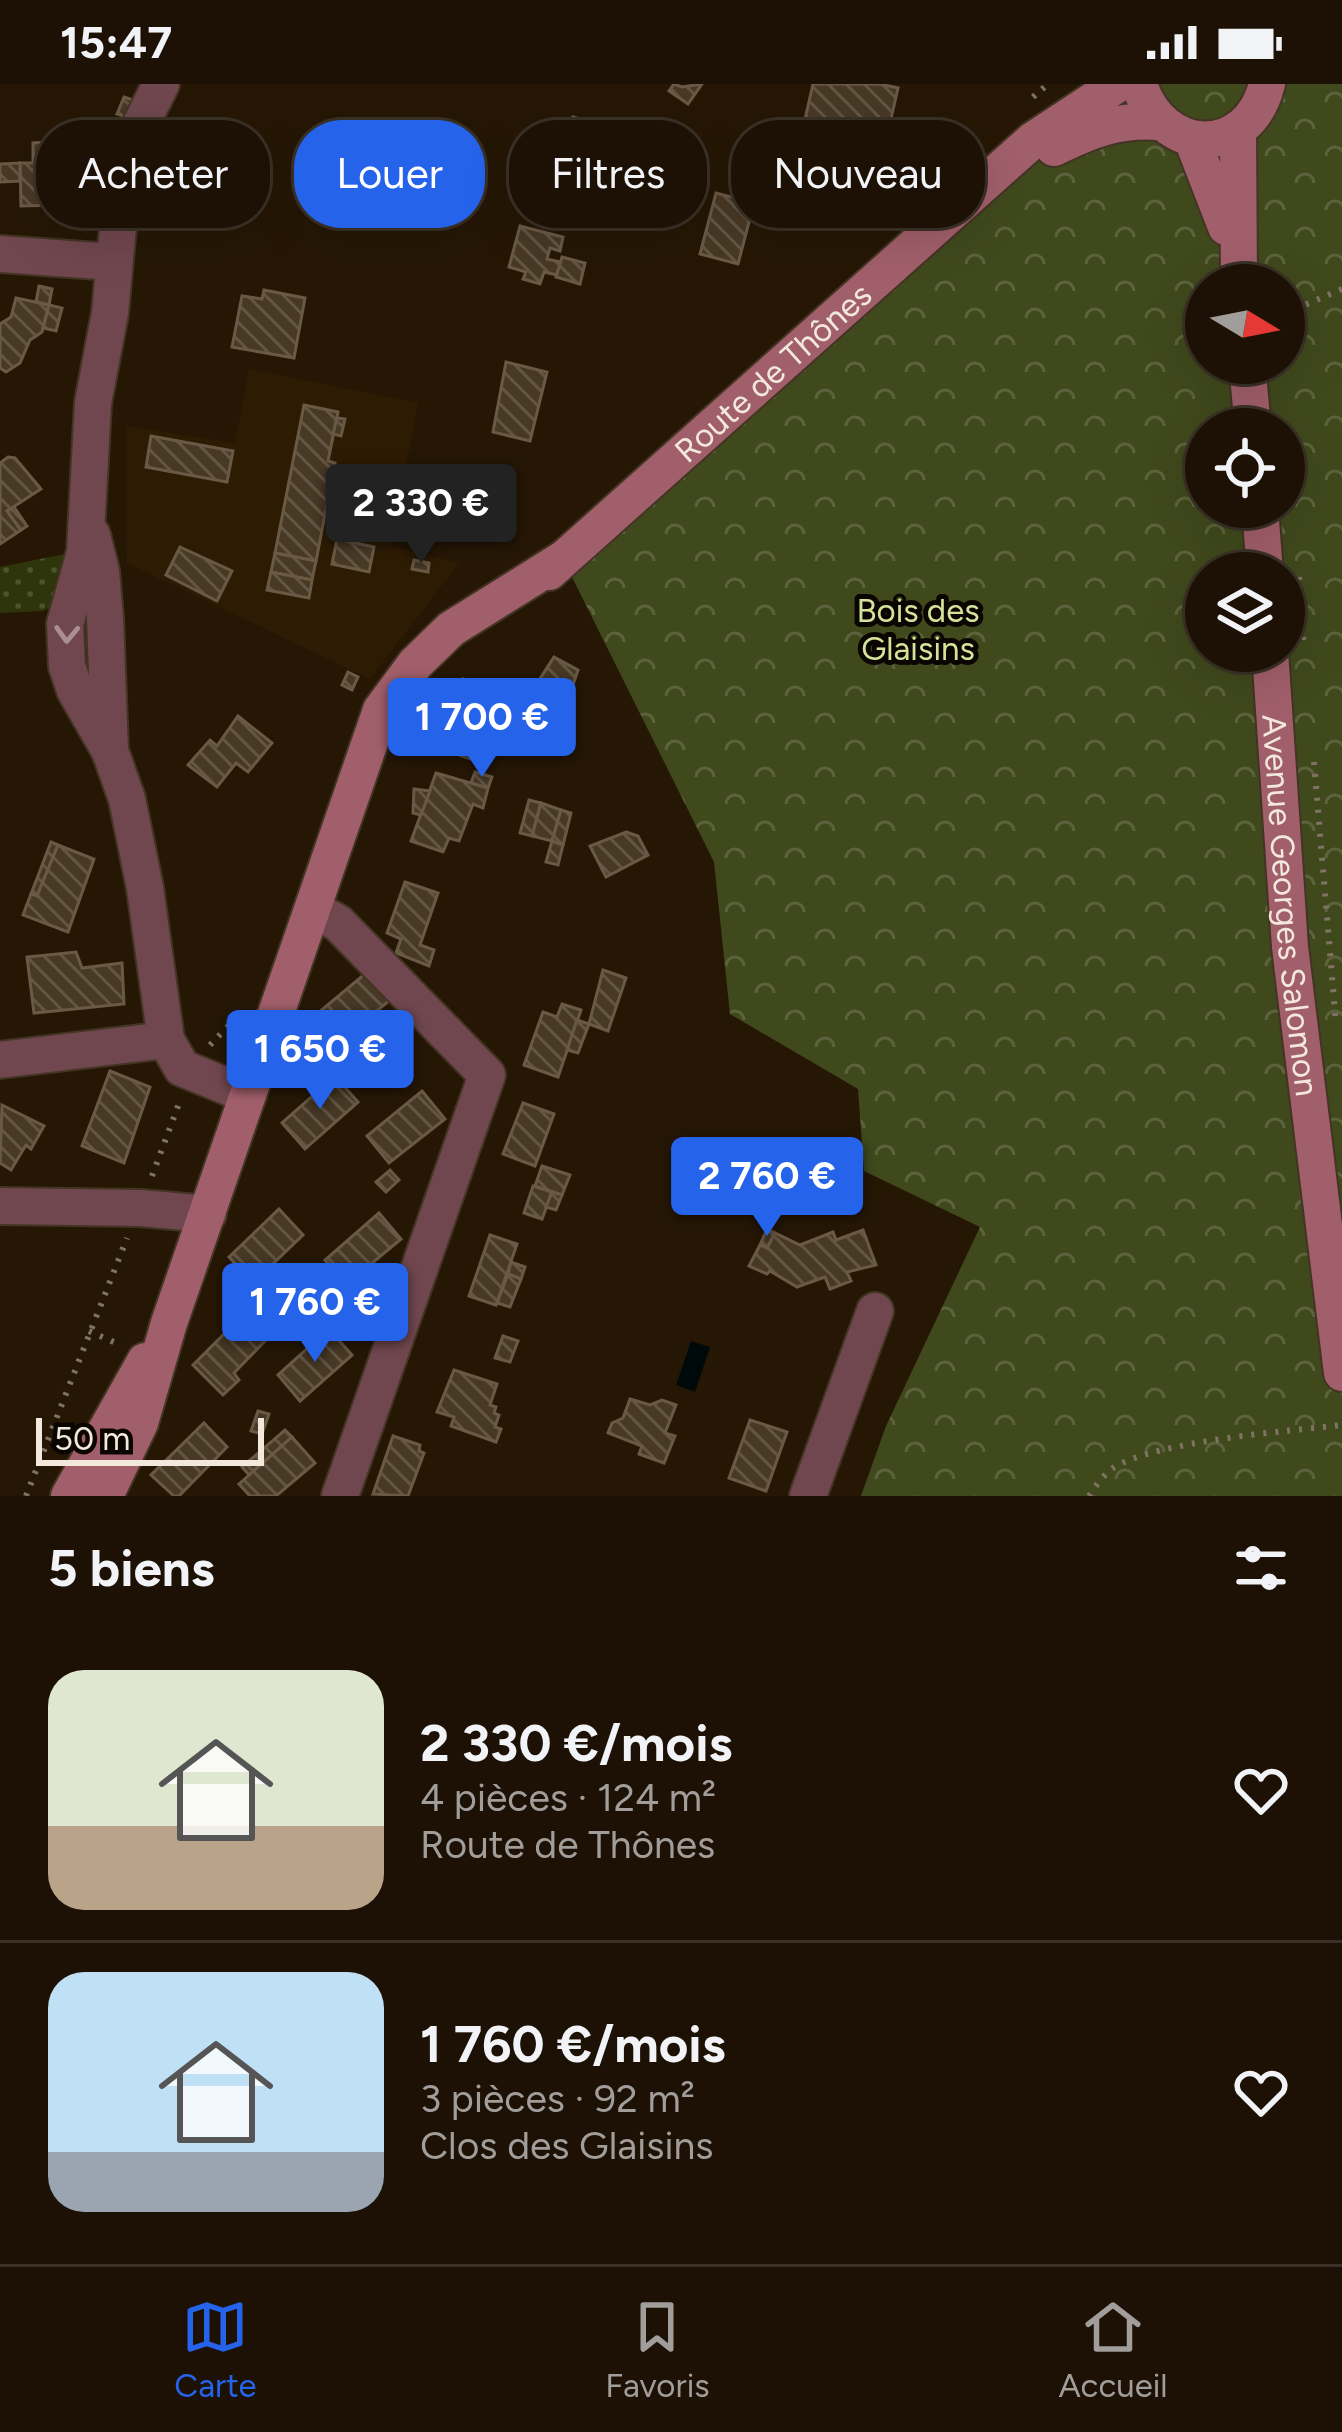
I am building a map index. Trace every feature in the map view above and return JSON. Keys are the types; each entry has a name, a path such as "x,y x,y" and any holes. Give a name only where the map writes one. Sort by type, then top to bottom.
{"main road":[{"name":"Route de Thônes","path":"985,185 1033,140 1118,84"},
{"path":"1139,84 1146,105 1176,130 1235,264"},
{"path":"1238,264 1238,129 1252,117 1267,84"},
{"name":"Route de Thônes","path":"985,186 1096,127 1131,120 1208,140 1238,129"},
{"name":"Route de Thônes","path":"105,1496 140,1423 170,1323 381,710 415,664 451,629 562,559 937,228"},
{"name":"Avenue Georges Salomon","path":"1271,672 1290,947 1342,1373"},
{"name":"Route de Thônes","path":"69,1496 115,1409 170,1323"}],"street":[{"path":"161,84 138,130 121,194 110,313 93,403 89,520 101,571 110,751 127,800 145,888 166,1040 175,1060 191,1074 248,1095"},
{"path":"0,254 112,262"},
{"path":"315,910 338,923 487,1076 340,1496"},
{"path":"0,1060 166,1040"},
{"path":"0,1206 208,1214"},
{"path":"808,1496 874,1311"}],"path":[{"path":"1031,99 1048,84"},
{"path":"1305,305 1342,289"},
{"path":"26,1496 191,1074 202,1053 242,1012"},
{"path":"1089,1496 1112,1468 1147,1456 1244,1436 1342,1425"}],"shaded area":[{"path":"249,369 418,403 391,546 459,563 370,679 127,563 126,426 235,443"},
{"path":"691,1341 710,1347 695,1392 676,1385"}],"green space":[{"name":"Bois des Glaisins","path":"1098,84 1342,84 1342,1496 861,1496 886,1426 980,1227 864,1171 858,1089 730,1014 714,862 563,559 936,228 985,228 985,184"},
{"path":"70,553 57,604 43,611 0,613 0,567"}],"building":[{"path":"674,84 702,84 688,104 669,91"},
{"path":"813,84 898,88 891,120 805,120"},
{"path":"124,97 136,101 130,118 117,114"},
{"path":"33,143 36,206 21,206 20,163 33,163"},
{"path":"20,163 20,181 0,182 0,164"},
{"path":"716,193 731,197 731,228 747,228 738,264 700,254"},
{"path":"519,228 563,237 560,251 550,248 547,259 561,262 557,275 544,272 540,284 523,279 526,272 509,267"},
{"path":"562,257 585,263 580,284 556,277"},
{"path":"39,286 52,289 49,305 36,302"},
{"path":"264,290 305,298 294,358 232,347 242,296 262,299"},
{"path":"16,298 49,305 42,332 30,340 20,363 6,372 0,368 0,324 11,317"},
{"path":"49,305 62,308 56,331 43,328"},
{"path":"506,362 547,372 530,441 493,432"},
{"path":"304,405 338,412 328,461 335,463 316,561 275,553"},
{"path":"337,418 345,419 341,436 333,434"},
{"path":"151,436 233,451 227,482 146,467"},
{"path":"15,458 41,489 7,511 21,530 0,544 0,463"},
{"path":"14,507 27,526 21,530 7,511"},
{"path":"337,539 374,547 369,572 332,564"},
{"path":"180,547 232,571 217,601 166,575"},
{"path":"275,553 316,561 312,580 271,572"},
{"path":"414,560 429,563 428,572 412,569"},
{"path":"271,572 312,580 309,598 267,590"},
{"path":"554,657 578,670 569,697 538,682"},
{"path":"348,672 358,677 352,690 342,685"},
{"path":"463,679 495,690 471,759 438,748"},
{"path":"238,716 272,743 248,772 236,763 217,787 188,765 210,740 217,746"},
{"path":"475,772 492,777 488,788 471,783"},
{"path":"436,773 488,788 483,808 473,804 459,841 449,838 443,852 411,841"},
{"path":"414,789 430,791 421,815 413,813"},
{"path":"529,800 541,803 532,836 520,833"},
{"path":"541,803 561,810 552,841 532,836"},
{"path":"561,810 571,813 563,845 552,841"},
{"path":"626,832 638,836 648,855 606,877 590,846"},
{"path":"552,841 563,845 558,865 546,862"},
{"path":"51,842 58,845 37,896 31,894"},
{"path":"58,845 94,859 68,932 23,915 31,894 37,896"},
{"path":"405,882 438,893 420,945 434,950 429,966 396,953 401,939 387,933"},
{"path":"76,952 82,968 122,963 124,1004 34,1013 27,957"},
{"path":"372,968 395,996 341,1040 318,1013"},
{"path":"603,970 626,978 608,1031 589,1024"},
{"path":"562,1004 581,1010 558,1077 524,1065 543,1012 557,1017"},
{"path":"577,1020 589,1024 578,1053 567,1050"},
{"path":"110,1071 150,1087 124,1163 82,1146"},
{"path":"335,1076 358,1102 305,1149 282,1123"},
{"path":"422,1091 445,1119 389,1163 367,1136"},
{"path":"523,1103 554,1114 535,1166 503,1154"},
{"path":"2,1105 44,1126 11,1170 0,1163"},
{"path":"542,1166 570,1175 562,1195 535,1186"},
{"path":"390,1170 399,1180 386,1192 376,1182"},
{"path":"533,1186 552,1192 542,1219 524,1213"},
{"path":"552,1192 562,1195 556,1210 546,1207"},
{"path":"279,1209 303,1235 253,1283 229,1257"},
{"path":"379,1213 401,1239 347,1284 325,1260"},
{"path":"767,1229 775,1233 767,1248 760,1245"},
{"path":"863,1230 876,1265 847,1272 851,1281 830,1289 825,1277 797,1287 770,1271 767,1274 749,1266 760,1245 767,1248 775,1233 800,1245 833,1232 836,1240"},
{"path":"490,1235 517,1244 496,1305 469,1296"},
{"path":"511,1262 525,1267 521,1279 508,1274"},
{"path":"508,1274 521,1279 510,1307 497,1303"},
{"path":"379,1309 379,1328 367,1329 368,1310"},
{"path":"241,1317 265,1341 234,1373 239,1380 223,1395 193,1365"},
{"path":"329,1329 352,1355 300,1401 278,1375"},
{"path":"503,1336 518,1341 510,1362 495,1358"},
{"path":"454,1370 497,1384 490,1405 499,1415 496,1442 451,1426 454,1417 437,1412"},
{"path":"630,1399 676,1405 665,1433 675,1436 664,1463 639,1454 642,1446 608,1433 612,1423 623,1418"},
{"path":"258,1411 269,1414 262,1434 251,1431"},
{"path":"750,1420 787,1432 766,1491 729,1478"},
{"path":"204,1423 227,1447 174,1496 151,1475"},
{"path":"285,1430 292,1437 249,1475 242,1467"},
{"path":"393,1436 420,1445 424,1453 408,1496 373,1494"},
{"path":"292,1437 315,1463 276,1496 250,1496 239,1484"}]}
